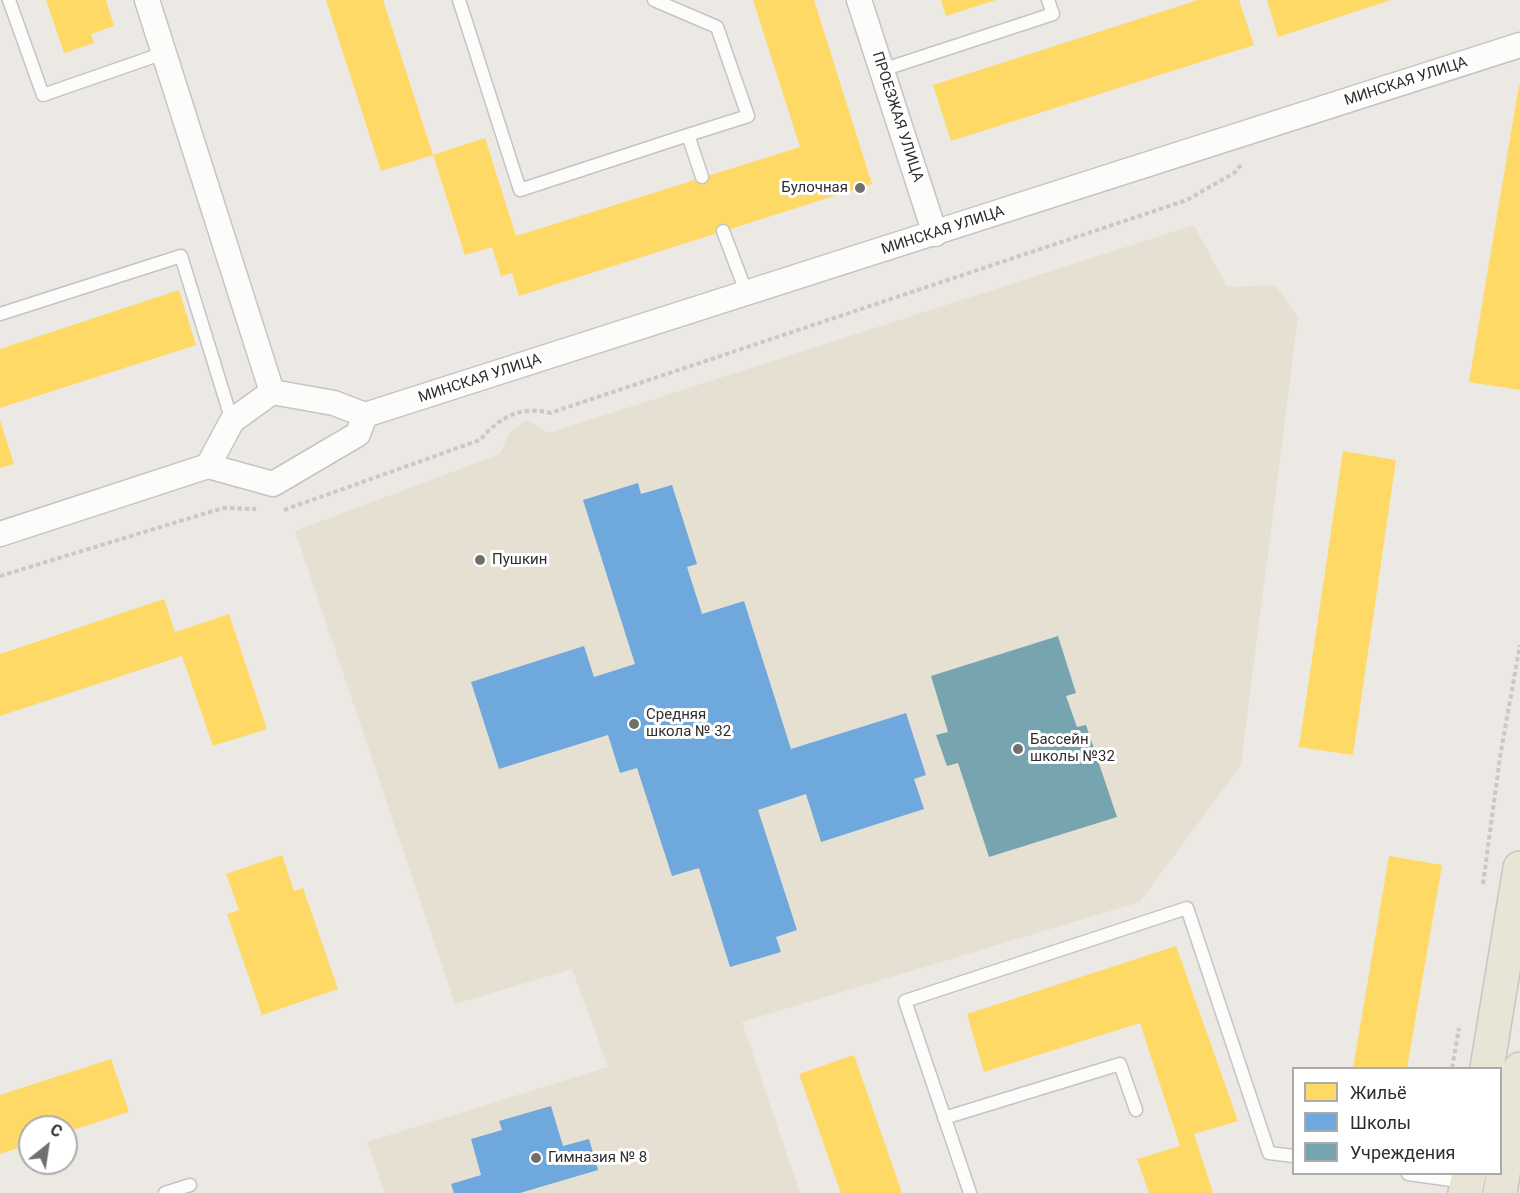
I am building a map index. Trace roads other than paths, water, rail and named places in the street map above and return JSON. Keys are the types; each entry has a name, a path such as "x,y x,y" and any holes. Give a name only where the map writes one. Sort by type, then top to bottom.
{"main road":[{"path":"1487,1067 1506,981 1520,867"},
{"path":"1502,1123 1520,1069"}],"street":[{"path":"147,0 272,392"},
{"name":"ПРОЕЗЖАЯ УЛИЦА","path":"859,0 935,234"},
{"name":"МИНСКАЯ УЛИЦА","path":"365,415 1520,45"},
{"path":"0,534 208,466 273,484 357,434 365,415 334,403 272,392 232,421 208,466"}],"lane":[{"path":"9,0 43,95 164,53"},
{"path":"459,0 520,190 748,116 717,27 654,0"},
{"path":"882,70 1053,14 1048,0"},
{"path":"688,135 702,177"},
{"path":"723,231 747,294"},
{"path":"0,314 181,256 232,421"},
{"path":"970,1193 905,1001 1187,908 1269,1152 1292,1156"},
{"path":"944,1118 1120,1064 1136,1110"},
{"path":"1419,1175 1481,1186"},
{"path":"165,1193 190,1185"}],"place":[{"name":"Булочная","path":"860,188"},
{"name":"Пушкин","path":"480,560"},
{"name":"Средняя школа № 32","path":"634,724"},
{"name":"Бассейн школы №32","path":"1018,749"},
{"name":"Гимназия № 8","path":"536,1158"}]}
